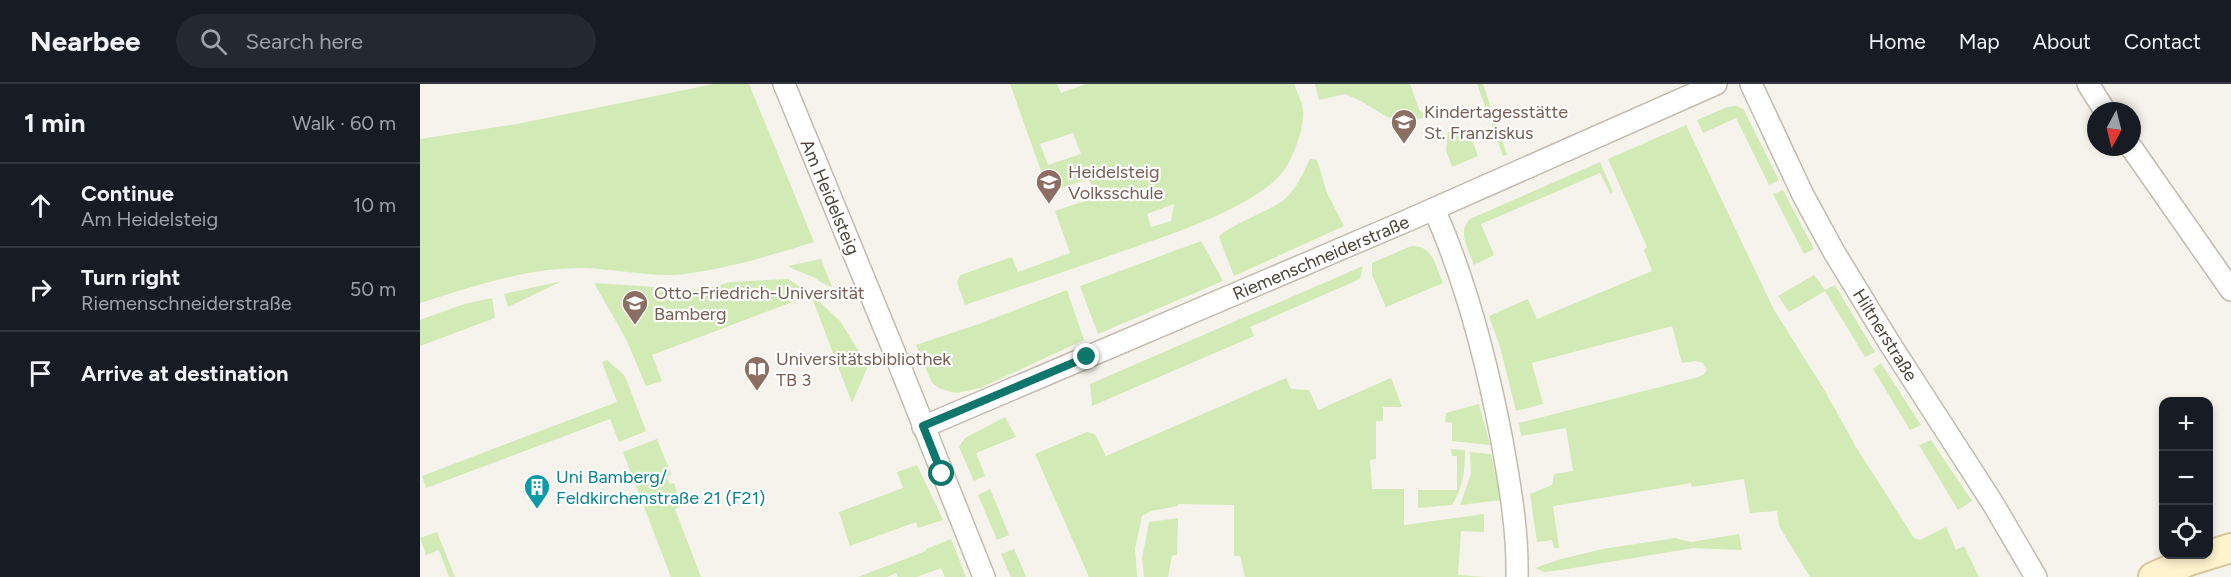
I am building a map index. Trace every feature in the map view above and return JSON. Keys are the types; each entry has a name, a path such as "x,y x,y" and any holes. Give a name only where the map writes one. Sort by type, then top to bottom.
{"main road":[{"path":"2153,577 2190,561 2231,548"}],"street":[{"name":"Am Heidelsteig","path":"784,84 984,577"},
{"name":"Riemenschneiderstraße","path":"923,426 1434,209 1716,84"},
{"name":"Hiltnerstraße","path":"1751,84 1784,156 1834,252 1890,344 1992,502 2036,577"},
{"path":"2088,84 2099,102"},
{"path":"2137,156 2231,290"},
{"path":"1434,209 1449,244 1484,350 1509,479 1516,548 1516,577"}],"green space":[{"path":"714,84 749,84 814,242 735,265 685,274 649,274 585,268 522,274 420,303 420,139 517,124"},
{"path":"1010,84 1057,84 1061,93 1086,84 1294,84 1301,100 1302,125 1297,144 1285,169 1268,186 1251,198 1209,219 1164,237 965,305 957,282 960,275 1012,257 1018,272 1070,253 1055,211 1096,197 1089,178 1049,193","holes":["1073,133 1081,154 1048,165 1040,144","1174,204 1171,221 1151,227 1147,214"]},
{"path":"1315,84 1410,84 1419,110 1430,117 1409,120 1387,117 1345,94 1319,100"},
{"path":"1477,84 1483,84 1507,155 1503,156"},
{"path":"1737,106 1744,110 1779,180 1769,185 1736,118 1703,133 1697,120 1727,107"},
{"path":"1686,125 1774,310 1822,386 1856,447 1914,538 1920,540 1946,527 1956,550 1964,546 1979,577 1810,577 1779,526 1777,511 1750,513 1744,479 1692,487 1691,483 1553,506 1559,548 1554,548 1552,540 1537,542 1530,494 1552,485 1554,474 1573,471 1566,428 1521,436 1519,423 1695,378 1703,375 1707,370 1703,363 1695,361 1682,363 1672,326 1532,363 1543,404 1516,411 1500,347 1489,316 1528,299 1537,319 1652,271 1644,250 1647,247 1608,159"},
{"path":"1468,130 1478,156 1452,167 1446,150 1448,132"},
{"path":"1310,159 1317,160 1327,193 1344,226 1234,276 1219,237 1230,228 1285,199 1296,185"},
{"path":"1600,162 1613,192 1610,193 1600,173 1481,224 1494,255 1474,265 1464,235 1464,229 1470,219"},
{"path":"1783,190 1814,249 1804,254 1773,194"},
{"path":"1201,241 1223,281 1098,334 1080,286"},
{"path":"1411,246 1424,249 1429,253 1443,283 1386,307 1372,275 1372,263"},
{"path":"821,259 832,287 788,266"},
{"path":"1363,266 1360,279 1250,327 1254,336 1092,406 1090,384"},
{"path":"1814,275 1825,290 1835,285 1875,352 1865,357 1825,291 1789,312 1778,296"},
{"path":"788,279 811,294 840,321 868,366 852,403 811,295 652,355 662,381 646,386 626,339 594,283 701,290 731,282"},
{"path":"562,281 508,307 504,294"},
{"path":"1067,290 1084,340 980,388 956,393 941,389 932,383 916,345 979,324"},
{"path":"492,298 495,318 420,346 420,320 464,304"},
{"path":"607,360 625,376 646,431 619,442 610,419 426,488 422,476 617,402 602,362"},
{"path":"1881,363 1921,425 1910,430 1873,369"},
{"path":"1286,378 1291,389 1309,390 1318,410 1391,378 1402,407 1383,407 1383,421 1376,421 1376,459 1370,460 1372,489 1404,489 1404,525 1484,514 1484,532 1461,531 1458,575 1485,577 1245,577 1240,556 1234,556 1234,505 1178,504 1178,506 1151,511 1142,516 1135,549 1137,577 1089,577 1035,454 1087,432 1095,434 1106,456"},
{"path":"1479,404 1490,445 1452,441 1452,423 1445,422 1446,413"},
{"path":"1005,417 1016,437 976,453 985,476 974,481 959,447 965,438"},
{"path":"657,439 671,474 667,478 670,484 674,483 681,506 675,509 701,577 671,577 623,452"},
{"path":"1931,440 1972,501 1958,510 1919,445"},
{"path":"1451,449 1465,450 1463,479 1456,499 1452,505 1418,508 1418,490 1457,490 1457,456 1452,456"},
{"path":"1470,452 1491,454 1501,500 1460,505 1471,474"},
{"path":"917,465 943,520 918,528 916,522 850,546 839,512 903,488 897,472"},
{"path":"990,489 1009,535 997,540 978,495"},
{"path":"1178,518 1177,555 1172,556 1168,577 1144,577 1142,558 1149,522"},
{"path":"437,532 455,577 449,577 439,550 426,555 420,538"},
{"path":"1739,534 1742,550 1693,548 1561,570 1544,572 1535,568 1603,549 1675,538 1691,542"},
{"path":"951,539 966,577 945,577 941,568 917,577 898,577 896,573 887,577 858,577 926,551 926,549"},
{"path":"1014,549 1026,577 1011,577 1001,554"}],"place":[{"name":"Kindertagesstätte St. Franziskus","path":"1404,145"},
{"name":"Heidelsteig Volksschule","path":"1049,205"},
{"name":"Otto-Friedrich-Universität Bamberg","path":"635,326"},
{"name":"Universitätsbibliothek TB 3","path":"757,392"},
{"name":"Uni Bamberg/ Feldkirchenstraße 21 (F21)","path":"537,510"}],"route":[{"path":"942,474 923,426 1087,357"}]}
